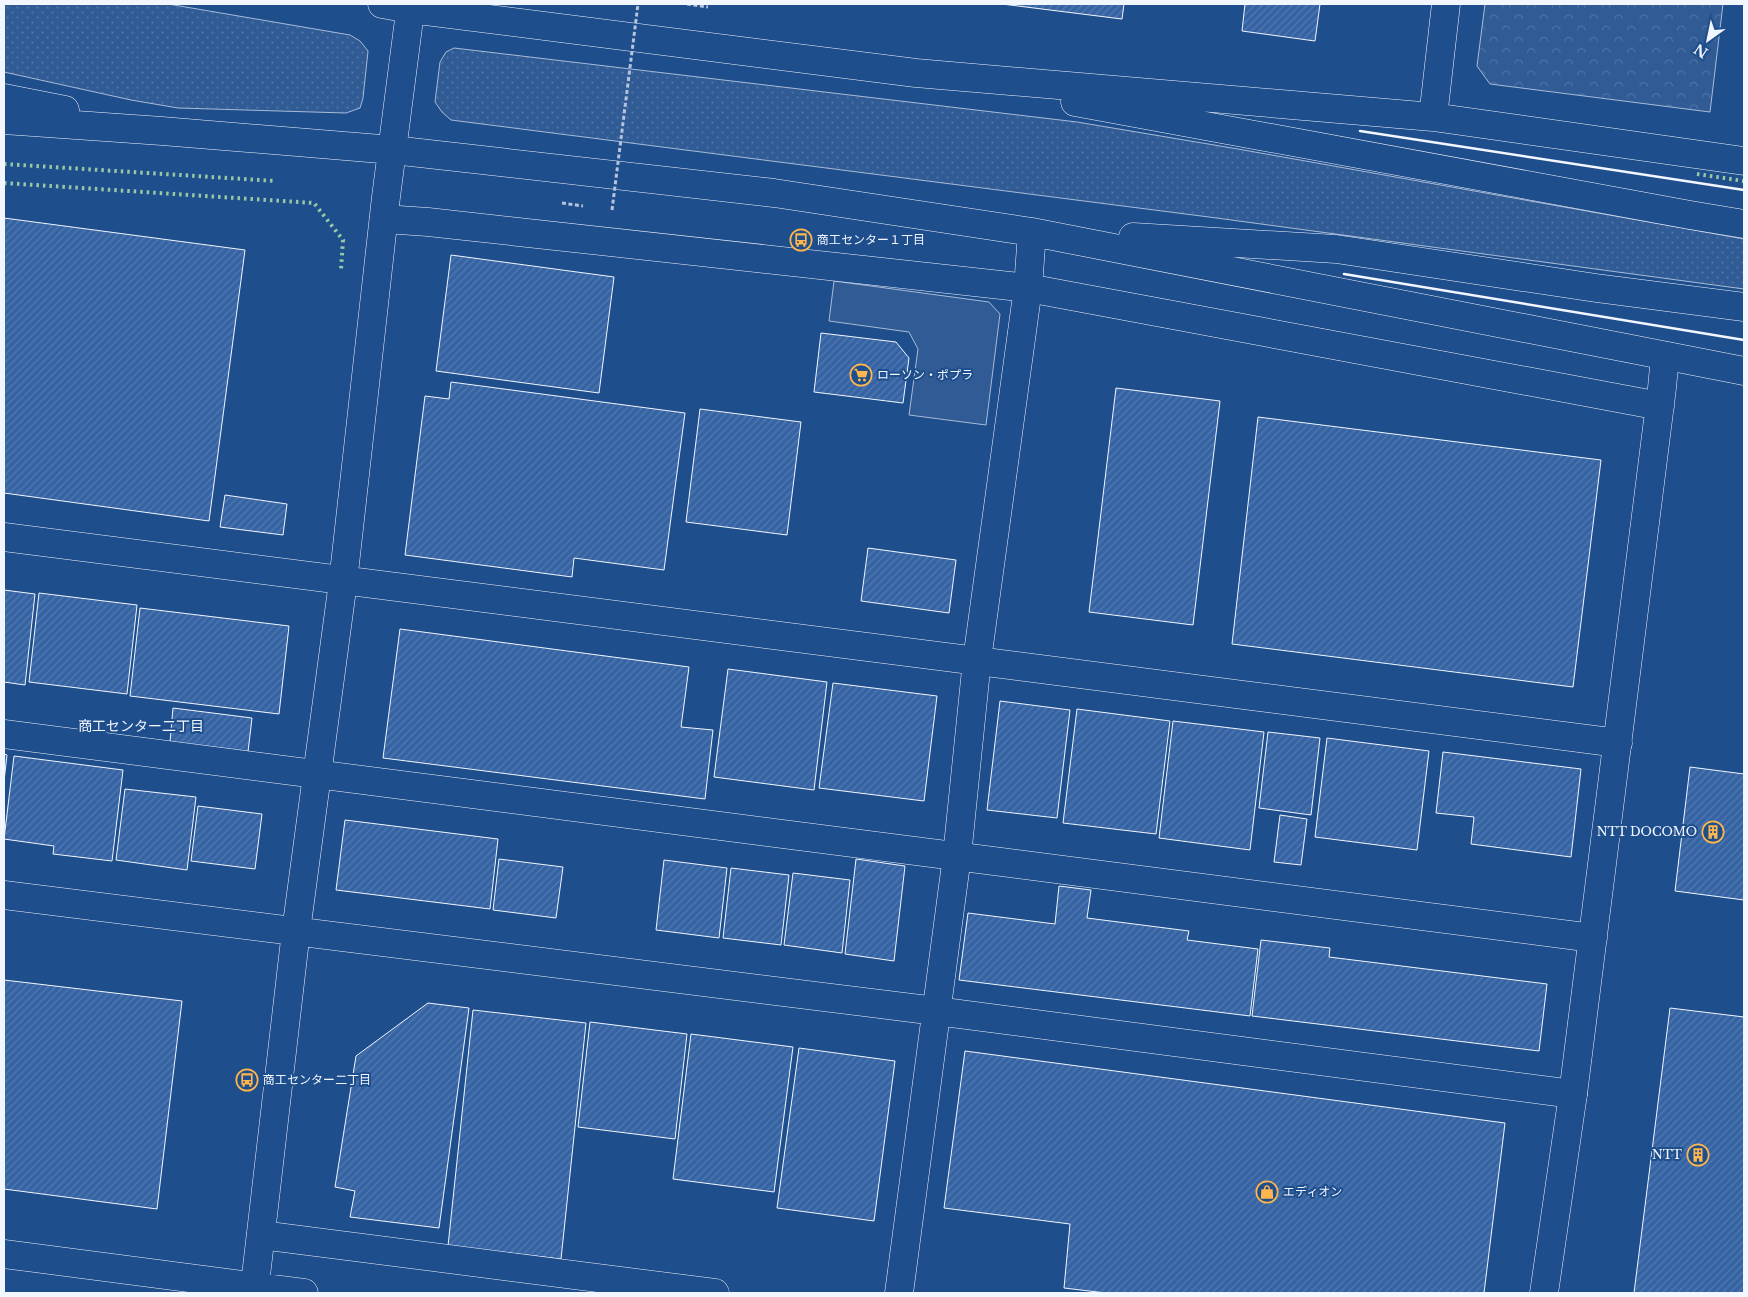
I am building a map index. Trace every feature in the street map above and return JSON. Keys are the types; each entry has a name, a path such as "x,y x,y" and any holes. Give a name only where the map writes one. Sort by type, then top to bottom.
{"street":[{"path":"382,4 410,6 916,73 1433,117 1744,161"},
{"path":"1433,117 1446,4"},
{"path":"255,1290 296,931 343,582 410,6"},
{"path":"916,73 1680,214 1744,224"},
{"path":"4,98 162,131"},
{"path":"4,120 393,150 774,194 1032,232 1744,371"},
{"path":"384,219 428,222 1028,288 1660,406"},
{"path":"898,1293 957,856 977,660 1028,288 1032,232"},
{"path":"1032,232 1336,249 1596,288 1744,307"},
{"path":"1544,1293 1573,1094 1665,356"},
{"path":"4,537 343,582 977,660 1618,742"},
{"path":"4,734 1593,938"},
{"path":"4,895 936,1011 1573,1094"},
{"path":"261,1235 715,1293"},
{"path":"4,1254 255,1290 304,1293"}],"path":[{"path":"612,210 638,4"},
{"path":"687,4 708,7"},
{"path":"554,201 590,207"}],"green space":[{"path":"4,4 168,4 350,35 360,41 368,51 363,98 360,108 346,113 178,108 131,100 4,72"},
{"path":"1485,4 1723,4 1710,112 1490,84 1477,66"},
{"path":"454,48 1077,122 1744,239 1744,289 1209,217 451,120 435,102 440,62 446,52"}],"shaded area":[{"path":"834,281 989,302 1000,314 986,425 909,415 918,349 909,332 829,321"}],"building":[{"path":"1002,4 1124,4 1122,19"},
{"path":"1245,4 1320,4 1315,41 1242,31"},
{"path":"4,218 245,250 209,521 4,493"},
{"path":"451,255 614,277 599,393 436,371"},
{"name":"ローソン・ポプラ","path":"821,333 896,342 909,358 903,403 814,392"},
{"path":"451,382 685,413 664,570 574,558 572,577 405,555 425,396 449,399"},
{"path":"1116,388 1220,401 1193,625 1089,612"},
{"path":"700,409 801,422 787,535 686,522"},
{"path":"1258,417 1601,460 1573,687 1232,644"},
{"path":"225,495 287,504 283,535 220,527"},
{"path":"868,548 956,560 949,613 861,601"},
{"path":"4,590 35,594 25,685 4,682"},
{"path":"39,593 137,605 127,694 29,682"},
{"path":"140,608 289,626 279,714 130,696"},
{"path":"400,629 689,667 681,727 713,730 705,799 383,758"},
{"path":"728,669 827,682 814,790 714,777"},
{"path":"833,683 937,696 924,801 819,788"},
{"path":"1000,701 1070,710 1057,818 987,810"},
{"path":"173,708 252,718 248,752 170,742"},
{"path":"1077,709 1170,721 1156,834 1063,823"},
{"path":"1173,721 1264,732 1250,850 1159,838"},
{"path":"1268,732 1320,738 1311,815 1259,808"},
{"path":"1327,738 1429,751 1417,850 1315,837"},
{"path":"1443,752 1581,769 1571,857 1471,844 1474,817 1436,813"},
{"path":"4,754 7,755 4,781"},
{"path":"14,756 123,770 112,861 53,854 54,846 4,839"},
{"name":"NTT DOCOMO","path":"1690,767 1744,774 1744,900 1675,891"},
{"path":"125,789 196,797 187,870 116,860"},
{"path":"198,806 262,814 255,869 191,861"},
{"path":"1280,815 1307,819 1301,865 1274,862"},
{"path":"345,820 498,839 490,909 336,890"},
{"path":"499,859 563,867 556,918 493,910"},
{"path":"856,859 905,866 894,961 845,954"},
{"path":"664,860 727,868 719,938 656,930"},
{"path":"731,868 789,875 781,945 723,938"},
{"path":"793,873 850,880 842,953 784,945"},
{"path":"1059,886 1091,890 1087,918 1189,931 1187,940 1258,949 1250,1016 959,980 968,913 1055,924"},
{"path":"1261,940 1330,948 1329,957 1547,984 1539,1051 1252,1016"},
{"path":"4,980 182,1001 157,1209 4,1189"},
{"path":"428,1003 469,1008 439,1228 350,1217 355,1191 335,1187 356,1056"},
{"name":"NTT","path":"1670,1008 1744,1017 1744,1293 1634,1293"},
{"path":"473,1010 586,1023 561,1259 448,1246"},
{"path":"590,1022 687,1034 675,1139 578,1127"},
{"path":"691,1034 793,1047 774,1192 673,1179"},
{"path":"799,1048 895,1061 874,1221 777,1208"},
{"path":"965,1051 1505,1123 1484,1293 1106,1293 1064,1288 1070,1224 944,1208"}],"hedge":[{"path":"4,164 276,181"},
{"path":"1697,174 1744,181"},
{"path":"4,183 314,203 343,240 341,269"}],"wall":[{"path":"1360,131 1744,190"},
{"path":"1344,274 1744,340"}],"place":[{"name":"商工センター１丁目","path":"801,240"},
{"name":"ローソン・ポプラ","path":"861,375"},
{"name":"NTT DOCOMO","path":"1713,832"},
{"name":"商工センター二丁目","path":"247,1080"},
{"name":"NTT","path":"1698,1155"},
{"name":"エディオン","path":"1267,1192"}],"district":[{"name":"商工センター二丁目","path":"141,726"}]}
